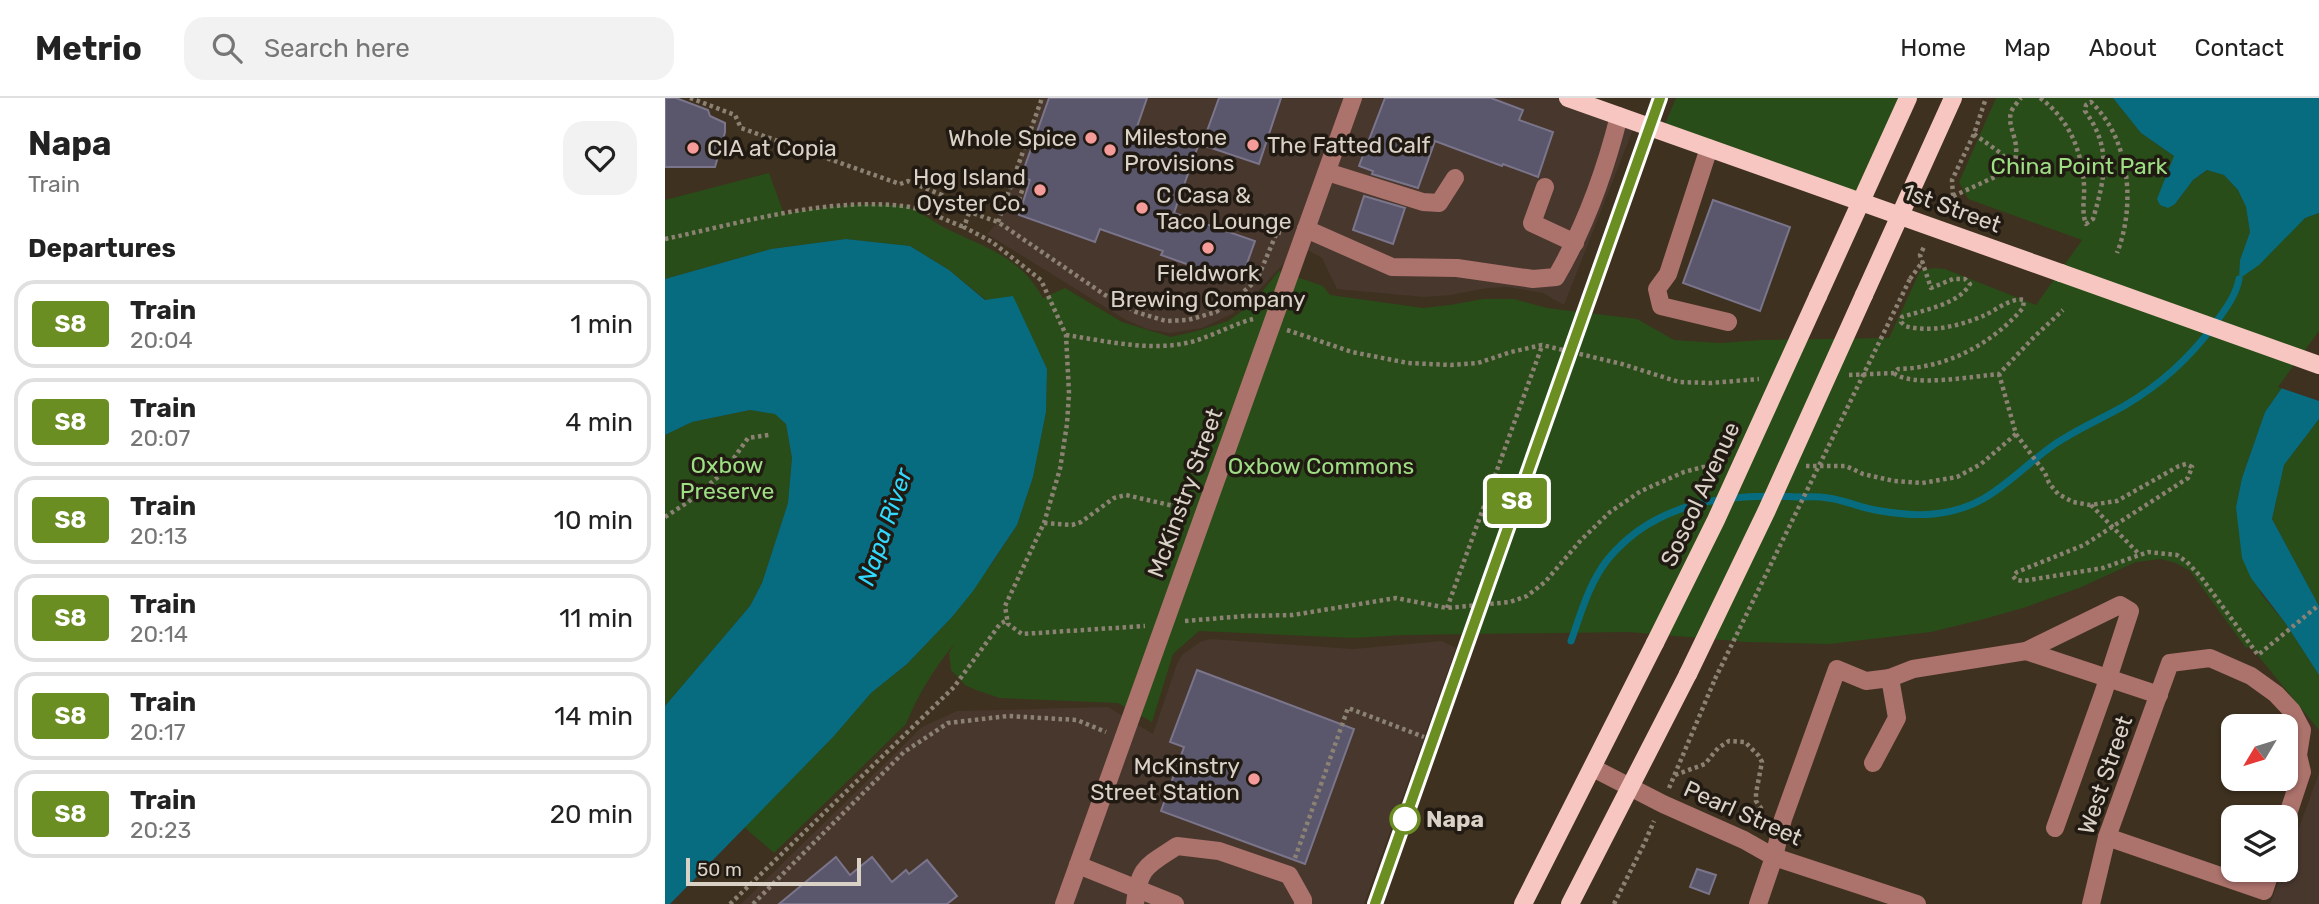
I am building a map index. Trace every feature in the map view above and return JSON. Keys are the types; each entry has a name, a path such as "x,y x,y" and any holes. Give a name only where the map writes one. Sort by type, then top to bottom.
{"main road":[{"name":"1st Street","path":"1568,98 2319,365"},
{"name":"Soscol Avenue","path":"1523,904 1711,531 1908,98"},
{"path":"1570,904 1750,548 1953,98"}],"street":[{"name":"McKinstry Street","path":"1064,904 1353,98"},
{"path":"1306,229 1392,267 1457,268 1533,279 1556,277 1575,243 1608,159 1619,116"},
{"path":"1709,148 1668,274 1657,289 1661,306 1728,322"},
{"path":"1327,172 1423,202 1439,203 1455,178"},
{"path":"1545,187 1532,223 1575,243"},
{"path":"1758,904 1783,819 1837,669 1866,681 1890,678 1913,669 2027,651 2120,605 2130,611 2055,828"},
{"path":"2027,651 2159,695"},
{"name":"West Street","path":"2091,904 2108,837 2170,663 2210,658 2251,676 2276,694 2293,711 2302,730 2298,755 2302,772 2291,805"},
{"path":"1873,763 1897,718 1890,678"},
{"name":"Pearl Street","path":"1593,768 1774,857 1917,904"},
{"path":"2108,837 2221,876"},
{"path":"1136,896 1144,869 1177,846 1219,851 1289,876 1303,904"},
{"path":"1078,865 1136,896 1175,904"},
{"path":"2238,882 2264,891 2267,882"}],"path":[{"path":"691,98 735,115 741,128 900,184 908,181 942,195 947,204 998,222 1105,295 1136,312 1166,321 1188,320 1216,312 1241,294 1258,280 1277,232 1281,233"},
{"path":"998,222 1042,98"},
{"path":"1986,98 1974,134 1952,180 1950,197 2012,169 2017,146 2010,120 2012,111 2021,98"},
{"path":"2041,98 2055,110 2071,133 2080,156 2085,188 2082,214 2086,224 2093,219 2105,167 2096,126 2085,111 2086,105 2091,102 2113,130 2123,156 2128,209 2125,232 2117,253"},
{"path":"1974,134 2002,154 2012,169"},
{"path":"1004,204 1016,208 1024,185 1028,187"},
{"path":"665,239 819,207 871,204 906,206 964,227 992,242 1041,280 1066,335 1069,373 1067,424 1060,468 1044,523 1005,606 1007,620 1014,631 1022,634 1245,616 1293,615 1396,598 1447,608 1510,602 1527,596 1545,582 1581,540 1610,512 1641,491 1684,472 1703,467"},
{"path":"964,227 969,213"},
{"path":"1763,811 1756,801 1762,762 1745,742 1730,741 1718,748 1705,764 1674,775 1715,679 1922,258 1931,288 1953,279 1965,279 1970,285 1964,292 1940,306 1902,317 1901,322 1905,327 1947,327 1982,316 2016,299 2024,300 2025,304 2019,313 1989,338 1956,359 1917,369 1898,369 1894,373 1899,377 1918,380 1999,374 2063,310"},
{"path":"1066,335 1112,342 1167,345 1216,334 1254,319 1352,352 1408,363 1478,363 1542,345 1622,363 1679,383 1738,380"},
{"path":"1447,608 1542,345"},
{"path":"1999,374 2016,434 2058,494 2073,502 2091,505 2117,500 2179,466 2186,464 2192,467 2188,478 2084,545 2023,569 2014,576 2016,580 2103,568 2139,554 2158,552 2177,555 2201,577 2258,655 2319,605"},
{"path":"1846,466 1863,474 1894,481 1922,483 1957,477 1981,464 2016,434"},
{"path":"665,517 724,472 748,438 769,435"},
{"path":"1044,523 1072,525 1081,522 1114,498 1126,495 1188,509"},
{"path":"2091,505 2139,554"},
{"path":"730,904 954,687 1000,624 1007,620"},
{"path":"1289,876 1348,708 1424,737"},
{"path":"753,904 904,752 948,723 1007,716 1077,720 1123,739"},
{"path":"1614,904 1650,829"}],"shaded area":[{"path":"1041,98 1569,98 1636,122 1564,305 1543,293 1508,287 1424,297 1337,289 1322,258 1300,246 1258,291 1232,314 1202,328 1170,333 1147,329 1126,320 987,234 998,222"},
{"path":"1210,639 1353,649 1442,641 1456,648 1364,904 741,904 922,727 957,711 1108,707 1153,734 1182,655 1200,642"},
{"path":"2319,773 2319,904 2270,904 2278,882 2298,882 2298,830"}],"green space":[{"path":"1676,98 1908,98 1860,201 1662,131"},
{"name":"Oxbow Commons","path":"1996,98 2113,98 2141,133 2174,156 2169,174 2175,204 2193,180 2208,170 2224,175 2238,190 2246,207 2250,232 2240,260 2289,233 2305,218 2319,213 2319,335 2265,412 2242,478 2236,507 2261,594 2286,624 2319,675 2319,730 2250,646 2246,648 2190,571 2161,559 2136,562 2079,588 1984,619 1931,632 1829,644 1746,642 1629,632 1353,638 1199,631 1173,654 1152,722 1118,703 1000,698 976,690 965,685 951,670 949,653 954,644 927,682 906,724 774,853 744,827 834,736 871,693 907,664 952,617 993,562 1017,525 1033,477 1046,412 1047,369 986,300 949,270 910,246 846,239 771,249 665,279 665,200 769,173 784,214 848,205 905,206 1012,262 1034,283 1043,298 1065,288 1122,322 1171,337 1228,321 1253,303 1279,271 1323,286 1330,295 1423,308 1483,299 1514,299 1547,308 1637,319 1674,340 1721,343 1889,338 1920,271 1945,269 2036,305 2082,240 1968,199 1959,182"},
{"name":"Oxbow Preserve","path":"750,410 776,414 786,424 792,458 788,503 762,583 750,606 665,706 665,435 692,422"},
{"path":"2319,419 2319,606 2272,519 2284,465"}],"water":[{"path":"2113,98 2319,98 2319,213 2305,218 2259,265 2239,279 2240,260 2250,232 2246,207 2238,190 2224,175 2207,170 2193,180 2175,204 2168,208 2160,205 2157,199 2174,156 2141,133"},
{"name":"Napa River","path":"846,239 910,246 949,270 985,300 1013,296 1047,369 1046,412 1033,477 1017,525 973,591 952,617 907,664 871,693 834,736 670,904 665,904 665,706 750,606 762,583 788,503 792,458 786,424 775,414 750,410 692,422 665,435 665,279 771,249"},
{"path":"2319,335 2319,419 2284,465 2272,519 2319,606 2319,675 2286,624 2251,578 2242,558 2236,507 2242,478 2265,412"}],"pier":[{"path":"2319,331 2319,401 2278,387"}],"building":[{"name":"CIA at Copia","path":"665,98 676,98 708,110 710,116 725,123 715,167 665,167"},
{"path":"1049,98 1147,98 1137,127 1198,146 1174,213 1255,241 1240,283 1161,255 1163,251 1100,229 1095,242 1019,215 1030,180 1021,177"},
{"path":"1219,98 1281,98 1259,164 1202,145"},
{"path":"1385,98 1491,98 1523,110 1519,120 1553,132 1538,177 1435,141 1418,188 1372,174 1373,171 1359,166"},
{"path":"1364,196 1405,208 1393,244 1353,230"},
{"path":"1713,200 1790,227 1760,311 1683,283"},
{"name":"McKinstry Street Station","path":"1197,670 1354,729 1305,864 1161,811 1184,747 1170,742"},
{"path":"836,857 850,875 872,857 892,882 906,870 909,874 927,860 957,896 947,904 779,904"},
{"path":"1697,869 1716,875 1709,894 1690,887"}],"waterway":[{"path":"1571,641 1601,568 1627,540 1648,524 1670,513 1719,500 1771,496 1824,497 1869,509 1926,515 1953,511 1985,498 2055,444 2137,398 2162,380 2194,349 2218,320 2239,279"}],"railway":[{"path":"1375,904 1659,98"}],"train":[{"name":"S8","path":"1375,904 1660,98"}],"place":[{"name":"Whole Spice","path":"1091,138"},
{"name":"The Fatted Calf","path":"1253,145"},
{"name":"CIA at Copia","path":"693,148"},
{"name":"Milestone Provisions","path":"1110,150"},
{"name":"Hog Island Oyster Co.","path":"1040,190"},
{"name":"C Casa & Taco Lounge","path":"1142,208"},
{"name":"Fieldwork Brewing Company","path":"1208,248"},
{"name":"McKinstry Street Station","path":"1254,779"},
{"name":"Napa","path":"1405,819"}],"park label":[{"name":"China Point Park","path":"2079,166"}]}
